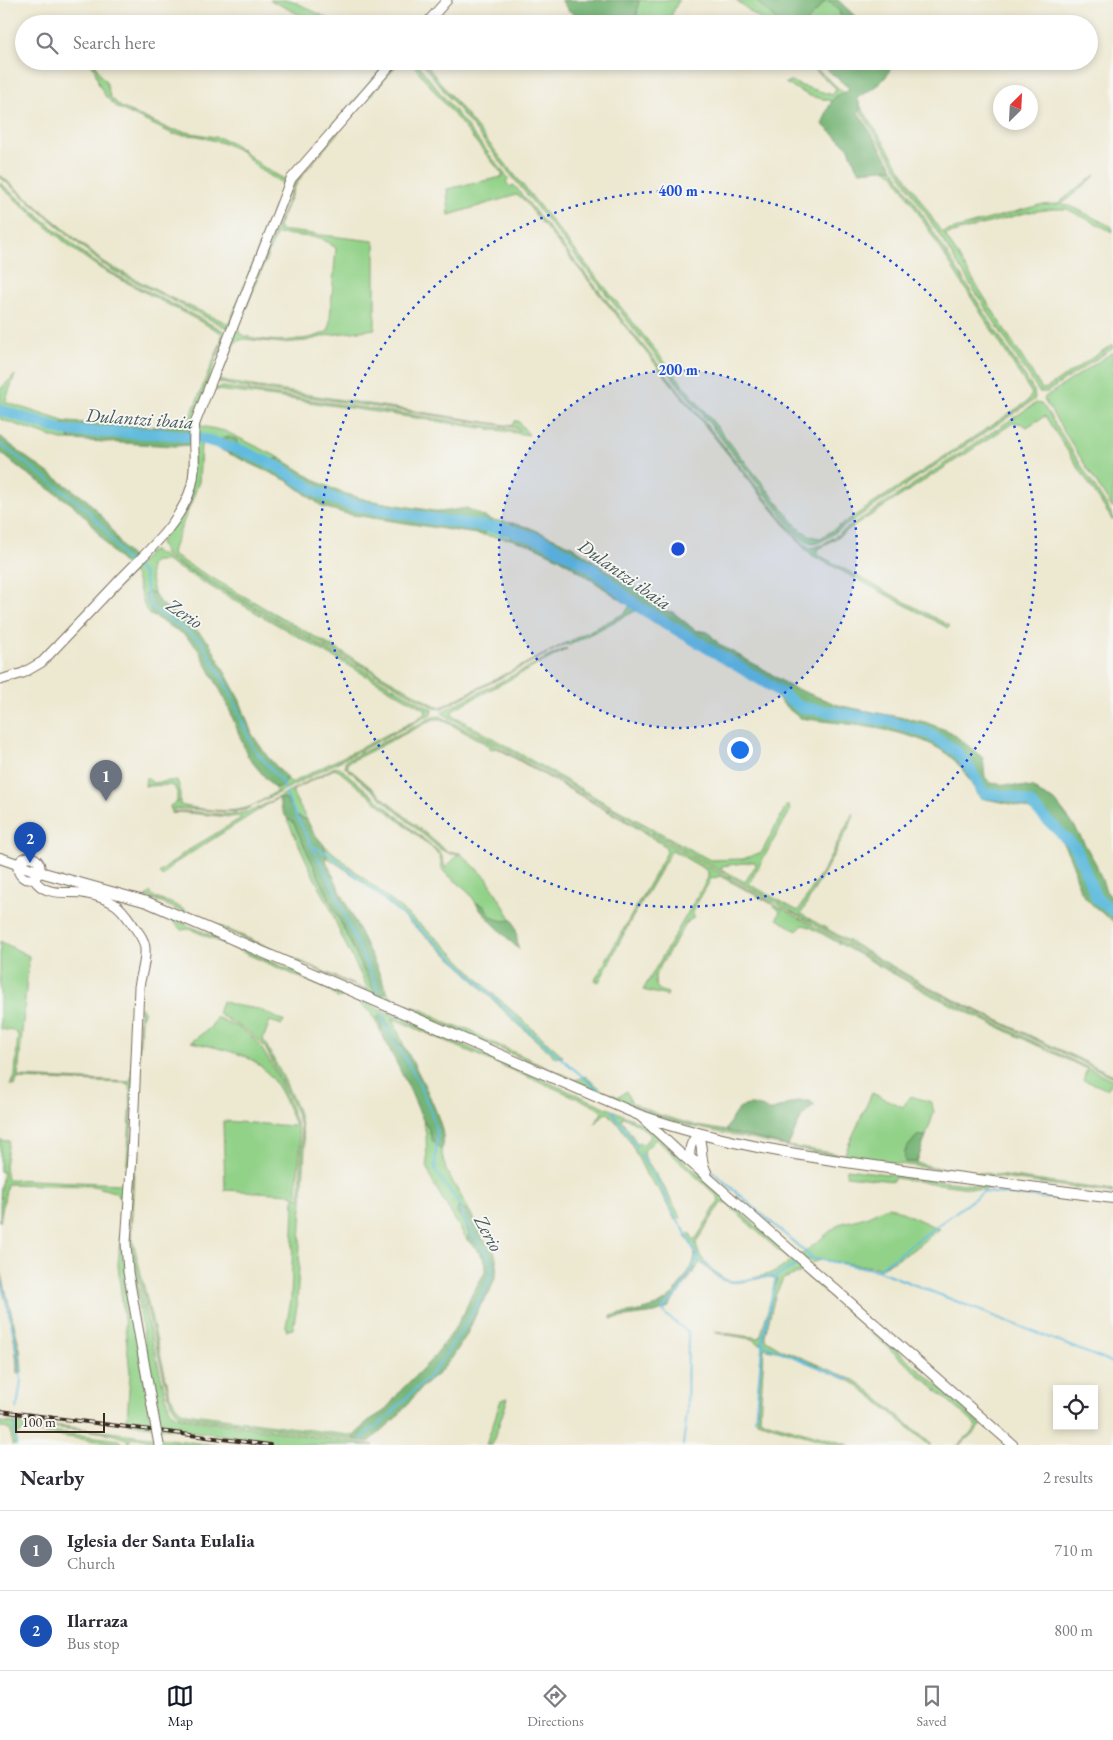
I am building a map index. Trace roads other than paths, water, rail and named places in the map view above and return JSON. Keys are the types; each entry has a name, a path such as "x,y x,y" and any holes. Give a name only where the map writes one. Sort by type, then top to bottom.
{"main road":[{"path":"0,858 37,875 146,902 639,1115 698,1134 832,1160 1113,1198"}],"street":[{"path":"434,15 447,0"},
{"path":"0,680 22,673 42,662 170,526 186,500 194,472 195,423 291,179 386,70"},
{"path":"37,875 40,886 52,892 83,893 111,902 128,918 145,944 139,987 132,1156 126,1243 128,1272 159,1445"},
{"path":"639,1115 696,1158"},
{"path":"696,1158 698,1134"},
{"path":"698,1134 691,1142 689,1152 696,1158 712,1180 1013,1445"},
{"path":"696,1158 716,1138"}],"waterway":[{"name":"Dulantzi ibaia","path":"0,410 65,431 168,434 207,440 243,451 278,467 319,493 348,504 510,530 544,541 593,569 637,606 774,688 800,707 888,721 928,733 956,751 971,770 983,793 1011,796 1030,803 1076,848 1097,899 1113,911"},
{"name":"Zerio","path":"0,444 83,506 102,526 123,557 132,564"},
{"name":"Zerio","path":"136,566 144,574 151,607 201,641 230,692 253,748 282,782 285,789"},
{"name":"Zerio","path":"286,793 335,891 348,925 376,984 378,994"},
{"path":"312,846 332,856 448,953 521,1024 600,1093"},
{"name":"Zerio","path":"362,1440 365,1434 389,1417 434,1371 467,1323 489,1281 492,1267 488,1256 465,1223 461,1206 436,1172 437,1135 431,1112 417,1079 388,1029 381,1013"},
{"path":"612,1111 637,1147"},
{"path":"640,1154 660,1185 676,1219 683,1228 698,1258 681,1289 662,1309 667,1316 688,1332 687,1413 683,1445"},
{"path":"711,1170 811,1257"},
{"path":"877,1270 983,1192 1066,1200"},
{"path":"809,1259 877,1270 1113,1363"},
{"path":"699,1261 708,1266 718,1277 730,1282 776,1276 798,1264"},
{"path":"0,1273 18,1353 21,1380 17,1409"},
{"path":"755,1419 763,1338 776,1276"},
{"path":"762,1344 850,1380"},
{"path":"15,1424 16,1445"}],"railway":[{"path":"0,1411 270,1445"}],"place":[{"name":"Iglesia der Santa Eulalia","path":"106,801"},
{"name":"Ilarraza","path":"30,863"}]}
